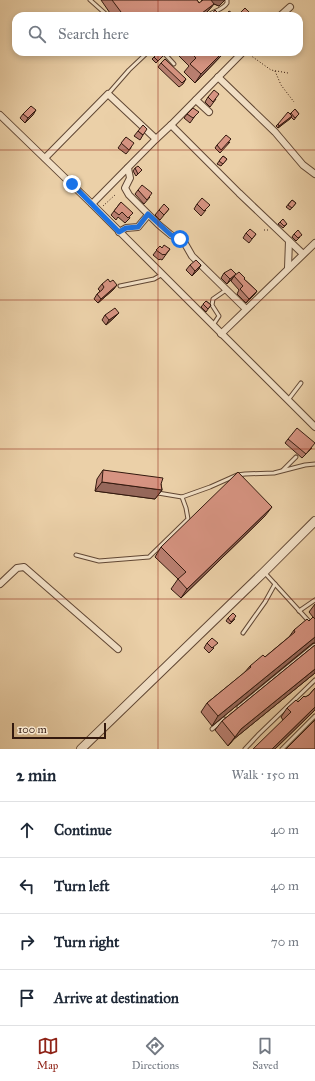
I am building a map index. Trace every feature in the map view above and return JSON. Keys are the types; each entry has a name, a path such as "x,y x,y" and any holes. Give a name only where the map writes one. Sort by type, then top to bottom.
{"street":[{"path":"284,12 290,7"},
{"path":"92,204 239,56"},
{"path":"218,77 275,132 303,165 315,174"},
{"path":"45,158 108,94 156,139"},
{"path":"196,100 209,112"},
{"path":"0,115 92,204 161,275 315,427"},
{"path":"171,126 303,254"},
{"path":"128,168 130,178 125,186 125,189 148,214 171,235 184,242 192,256 246,308"},
{"path":"119,232 126,228 138,227 148,214"},
{"path":"288,268 290,241"},
{"path":"220,334 315,243"},
{"path":"81,749 315,521"},
{"path":"0,584 17,568 24,567 118,650"}],"lane":[{"path":"90,0 104,12"},
{"path":"213,12 224,7 227,0"},
{"path":"108,94 121,78 144,56"},
{"path":"167,56 174,64"},
{"path":"120,286 154,279 161,275"},
{"path":"212,326 219,316 212,305 213,299 226,290"},
{"path":"288,400 301,383"},
{"path":"281,471 296,457"},
{"path":"158,494 182,497 237,475 269,474 315,464"},
{"path":"76,555 99,561 151,556 188,519 182,497"},
{"path":"264,572 315,628"},
{"path":"243,632 265,602 275,584"},
{"path":"299,611 315,600"},
{"path":"236,709 315,645"},
{"path":"245,749 315,680"},
{"path":"212,729 230,714"},
{"path":"282,749 315,716"}],"path":[{"path":"252,56 271,70 288,73"},
{"path":"275,71 281,85 294,102"},
{"path":"98,210 115,195"}],"building":[{"path":"112,0 197,0 199,3 203,0 211,0 214,4 203,12 121,12"},
{"path":"245,8 249,12 241,12"},
{"path":"155,56 163,56 158,61 154,57"},
{"path":"194,56 219,56 201,74 190,64 196,58"},
{"path":"165,59 186,79 182,83 161,63"},
{"path":"214,90 219,94 213,102 208,97"},
{"path":"31,106 36,110 28,118 23,114"},
{"path":"193,108 199,112 193,118 187,114"},
{"path":"295,109 299,114 295,118 291,113"},
{"path":"288,112 292,116 279,126 278,124"},
{"path":"143,125 147,129 143,135 138,131"},
{"path":"226,135 231,139 221,150 217,145"},
{"path":"126,137 134,143 129,150 121,143"},
{"path":"223,156 227,159 223,164 219,161"},
{"path":"138,166 142,170 138,174 135,168"},
{"path":"142,185 152,193 147,200 138,190"},
{"path":"202,198 210,205 204,211 197,204"},
{"path":"292,200 296,203 292,208 288,205"},
{"path":"121,202 133,213 128,218 122,212 119,215 114,211"},
{"path":"164,204 169,209 164,215 159,210"},
{"path":"283,219 287,224 284,226 280,222"},
{"path":"250,229 256,234 252,239 246,233"},
{"path":"298,230 302,235 298,238 294,234"},
{"path":"164,245 170,249 165,255 163,255 156,250 160,246 162,248"},
{"path":"196,260 201,265 195,271 190,265"},
{"path":"231,269 236,274 230,279 224,273"},
{"path":"239,272 257,291 249,299 240,289 243,286 234,276"},
{"path":"108,279 110,282 113,280 117,285 101,299 97,294 104,287 102,284"},
{"path":"206,301 211,305 208,309 203,304"},
{"path":"115,308 119,313 109,320 105,315"},
{"path":"297,428 315,443 306,454 288,439"},
{"path":"103,470 163,478 161,484 162,490 102,482"},
{"path":"238,472 272,507 187,589 178,579 186,572 161,547"},
{"path":"233,613 236,616 231,622 228,618"},
{"path":"313,617 315,619 315,637 218,716 207,703 251,667 250,666 263,655 265,657 295,632 294,630 307,619 309,621"},
{"path":"212,638 218,643 212,648 207,643"},
{"path":"315,645 315,669 241,729 235,737 222,721"},
{"path":"315,688 315,707 272,749 253,749 291,712 287,708 296,700 298,702 304,696 309,695"},
{"path":"315,720 315,749 286,749"}],"route":[{"path":"72,184 119,232 126,228 138,227 148,214 159,226 171,235 180,239"}]}
